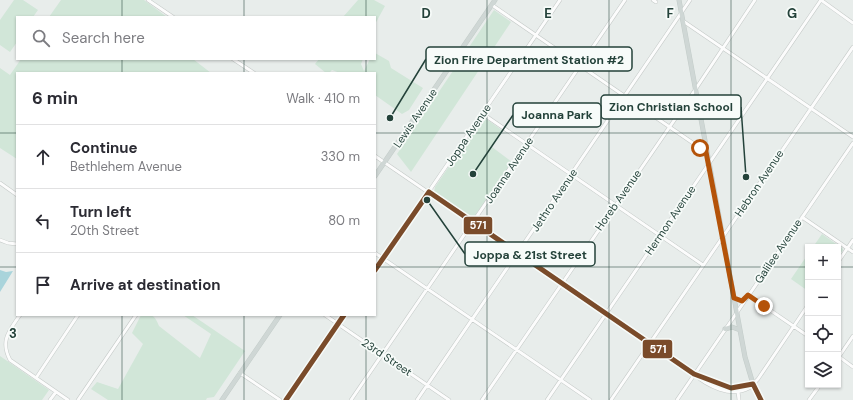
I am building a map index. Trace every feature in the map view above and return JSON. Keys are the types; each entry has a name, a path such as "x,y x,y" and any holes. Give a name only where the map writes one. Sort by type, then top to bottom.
{"main road":[{"name":"Lewis Avenue","path":"376,175 496,0"},
{"path":"679,0 745,357 753,384 761,400"},
{"path":"734,298 742,301 747,297"},
{"path":"222,400 279,316"},
{"path":"725,329 732,327 740,330"}],"street":[{"path":"148,0 172,16"},
{"name":"Joppa Avenue","path":"376,269 560,0"},
{"name":"Joanna Avenue","path":"351,400 625,0"},
{"name":"Jethro Avenue","path":"417,400 690,0"},
{"name":"Horeb Avenue","path":"482,400 755,0"},
{"path":"821,0 853,23"},
{"name":"Hermon Avenue","path":"547,400 821,0"},
{"path":"492,5 706,152"},
{"path":"683,21 853,137"},
{"name":"Hebron Avenue","path":"611,400 853,47"},
{"path":"234,60 252,72"},
{"path":"482,114 703,265"},
{"name":"Galilee Avenue","path":"677,400 853,143"},
{"path":"376,157 700,379 717,388 732,392 747,384 753,384 758,379 805,310"},
{"path":"0,183 16,194"},
{"path":"802,217 853,252"},
{"path":"0,240 16,244"},
{"path":"841,258 853,240"},
{"path":"376,254 590,400"},
{"path":"747,297 805,334"},
{"path":"19,316 7,334 4,346 10,360 68,400"},
{"path":"36,378 77,316"},
{"path":"78,400 135,316"},
{"name":"23rd Street","path":"326,316 449,400"},
{"path":"286,400 343,316"},
{"path":"841,353 853,336"},
{"path":"841,359 853,367"},
{"path":"240,373 280,400"},
{"path":"809,400 818,388"},
{"path":"738,389 739,400"},
{"path":"50,400 56,392"}],"green space":[{"path":"14,0 23,0 38,10 34,16 16,16 16,43 10,52 0,45 0,20"},
{"path":"61,0 144,0 166,16 50,16"},
{"path":"358,0 374,0 385,6 376,22 376,16 344,16"},
{"path":"494,10 511,22 411,172 397,154"},
{"path":"376,54 389,61 391,68 423,88 409,110 402,114 376,96 376,72 337,72 332,70 330,72 325,72 315,64 318,60 363,60 361,64 364,71 370,60 376,60"},
{"path":"20,60 194,60 210,72 16,72 16,158 0,148 0,68 10,75"},
{"path":"482,118 485,118 503,131 492,147 512,162 474,217 471,217 434,192 435,187"},
{"path":"822,234 836,244 815,244"},
{"path":"805,258 805,289 791,279"},
{"path":"140,316 153,316 159,326 200,358 211,334 184,316 193,316 245,351 214,397 207,398 206,400 108,400 91,389 97,382 118,389 143,344 132,333"},
{"path":"0,356 49,390 42,400 0,400"}],"water":[{"path":"0,270 6,272 13,271 0,292"}],"transit line":[{"name":"571","path":"376,269 429,192 694,374 731,388 753,384 761,400"},
{"name":"571","path":"286,400 343,316"}],"place":[{"name":"Zion Fire Department Station #2","path":"390,118"},
{"name":"Joanna Park","path":"473,174"},
{"name":"Zion Christian School","path":"746,177"},
{"name":"Joppa & 21st Street","path":"427,200"}],"route":[{"path":"700,148 706,152 709,163 734,298 742,301 746,299 748,295 764,306"}]}
